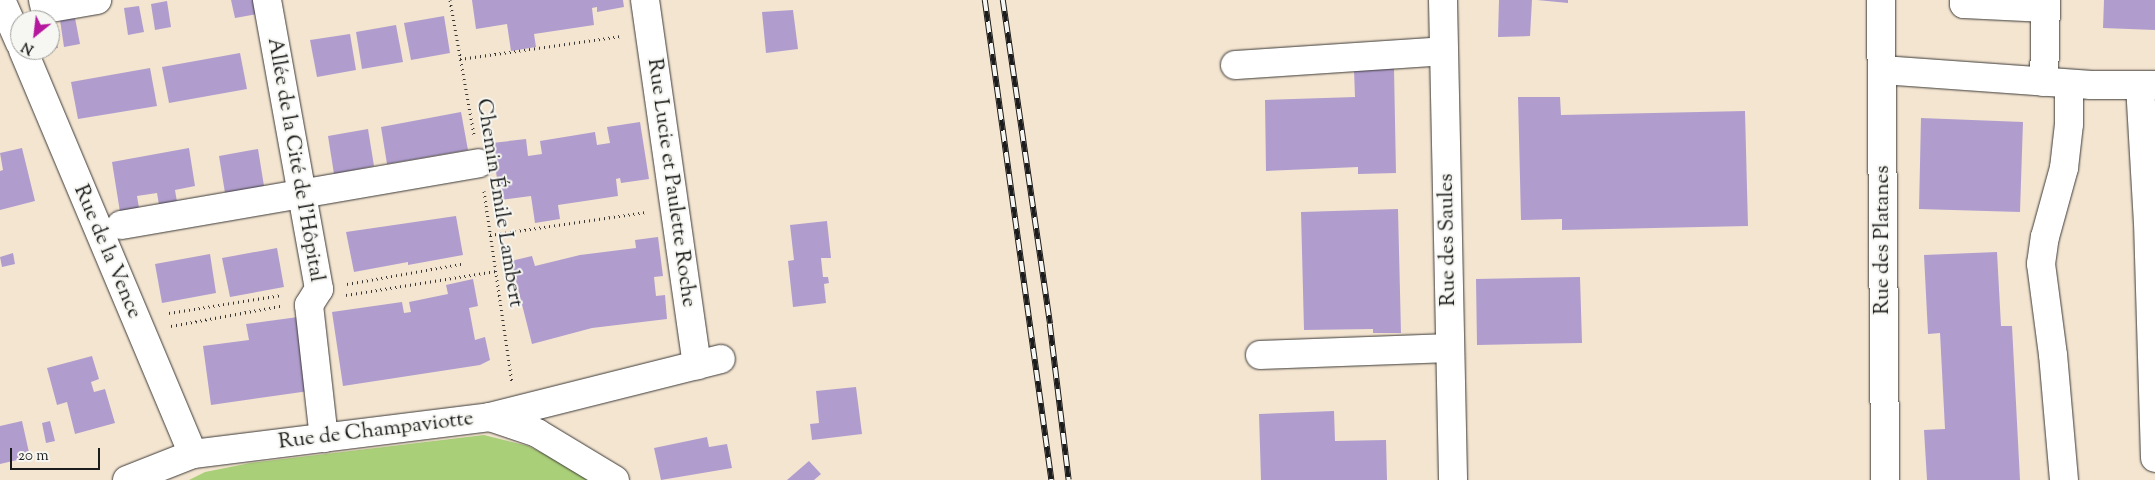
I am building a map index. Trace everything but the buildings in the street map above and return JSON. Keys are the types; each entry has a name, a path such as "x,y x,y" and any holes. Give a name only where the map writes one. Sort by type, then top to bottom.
{"street":[{"path":"1,0 10,20"},
{"path":"42,0 45,9 97,0"},
{"name":"Allée de la Cité de l'Hôpital","path":"267,0 304,194 319,289 309,306 324,438"},
{"name":"Rue Lucie et Paulette Roche","path":"516,410 709,362 674,207 645,0"},
{"name":"Rue des Saules","path":"1443,0 1453,480"},
{"name":"Rue des Platanes","path":"1881,0 1885,480"},
{"path":"1964,0 1964,4 2046,4 2057,83 2068,124 2064,168 2045,237 2041,264 2064,480"},
{"path":"1235,65 1444,51"},
{"name":"Rue de la Vence","path":"27,60 193,454"},
{"path":"1882,70 2057,83 2148,85 2148,222 2155,458"},
{"path":"120,225 480,163"},
{"path":"1260,355 1450,348"},
{"path":"490,417 516,410"},
{"name":"Rue de Champaviotte","path":"127,480 193,454 490,417 537,433 615,480"}],"path":[{"name":"Chemin Émile Lambert","path":"450,0 480,163 516,410"},
{"path":"460,59 649,32"},
{"path":"490,235 674,207"},
{"path":"169,313 461,264"}],"green space":[{"path":"484,435 528,446 577,470 592,480 189,480 205,472 250,463"}],"railway":[{"path":"985,0 1052,480"},
{"path":"1003,0 1050,324 1069,480"}]}
